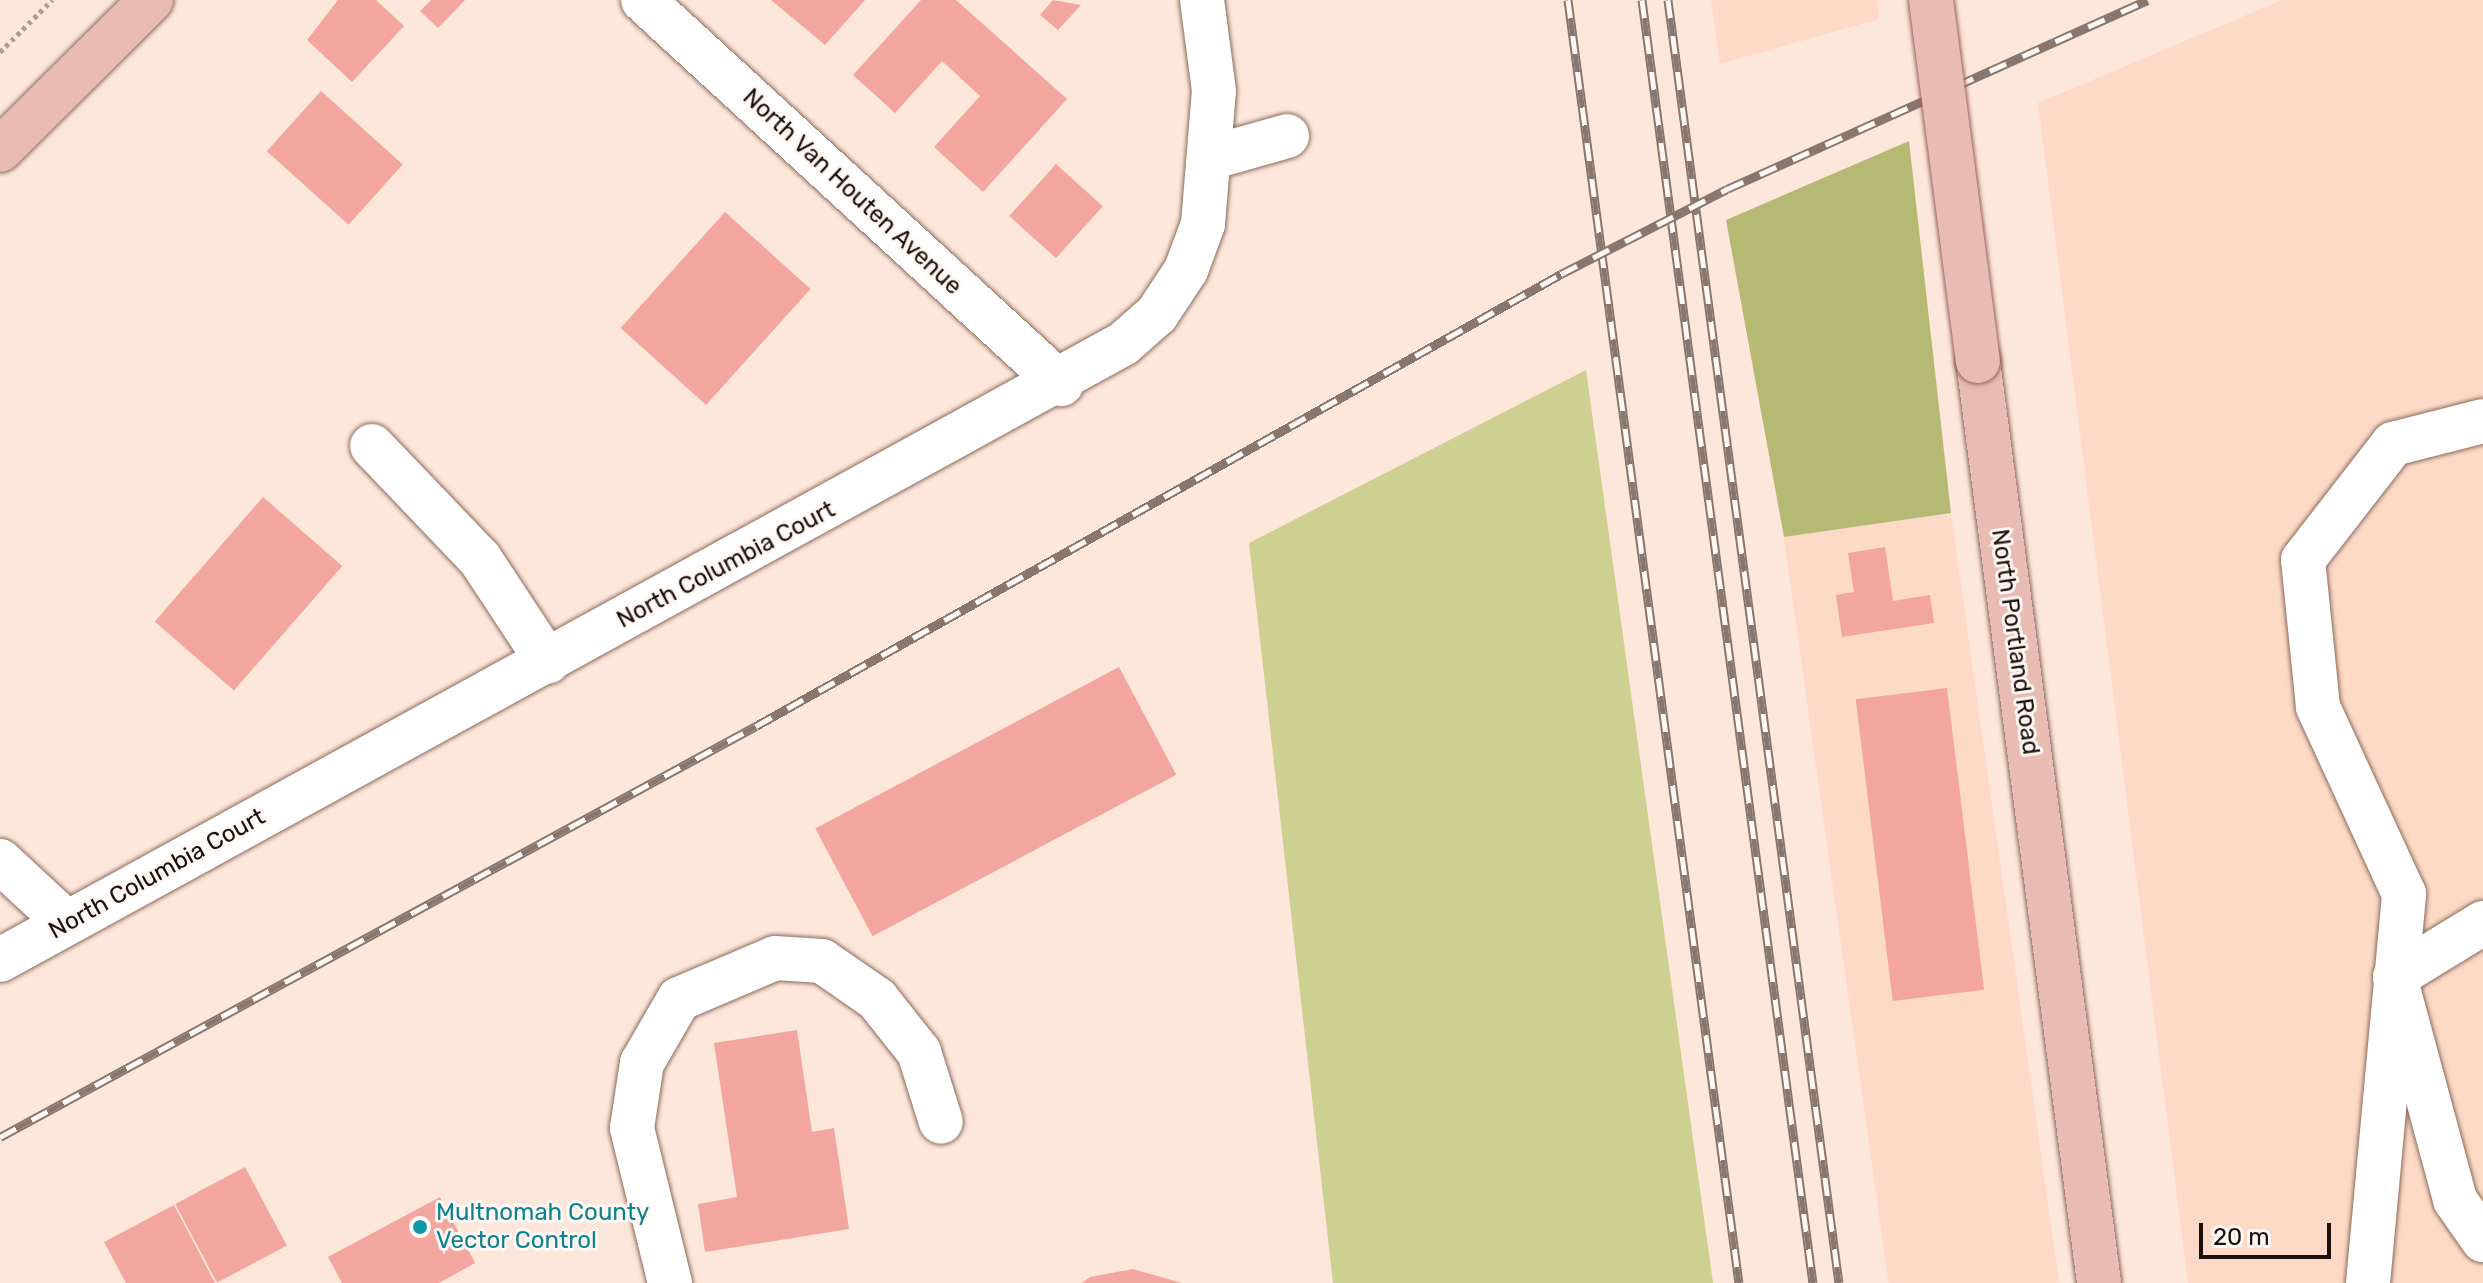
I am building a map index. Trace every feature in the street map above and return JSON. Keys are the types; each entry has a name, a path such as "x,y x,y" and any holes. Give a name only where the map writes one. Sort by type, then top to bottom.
{"main road":[{"path":"0,150 151,0"},
{"name":"North Portland Road","path":"1931,0 2099,1283"}],"street":[{"name":"North Van Houten Avenue","path":"643,0 1061,384"},
{"name":"North Columbia Court","path":"0,960 1061,384 1157,314 1186,270 1213,157 1202,0"},
{"path":"1213,157 1287,136"},
{"path":"2368,1283 2404,894 2318,707 2303,560 2393,444 2483,421"},
{"path":"372,446 480,559 548,662"},
{"path":"0,861 67,923"},
{"path":"2395,977 2483,923"},
{"path":"670,1283 632,1128 642,1063 679,999 775,958 822,961 877,999 919,1052 941,1122"},
{"path":"2395,977 2455,1200 2483,1240"}],"path":[{"path":"0,52 52,0"}],"shaded area":[{"path":"1711,0 1878,0 1879,19 1720,64"},
{"path":"2282,0 2483,0 2483,1283 2188,1283 2038,103"},
{"path":"1951,513 2059,1282 1889,1283 1784,537"}],"green space":[{"path":"1909,141 1951,513 1784,537 1726,220"},
{"path":"1586,370 1713,1283 1333,1283 1249,543"}],"building":[{"path":"338,0 376,0 404,26 352,82 307,40"},
{"path":"431,0 465,0 438,28 420,11"},
{"path":"771,0 865,0 825,45"},
{"path":"921,0 956,0 1067,99 983,192 934,147 980,96 942,61 895,113 853,75"},
{"path":"1053,0 1081,5 1058,30 1040,15"},
{"path":"321,91 403,165 349,225 267,151"},
{"path":"1056,164 1103,206 1056,258 1009,216"},
{"path":"725,212 810,289 706,405 621,328"},
{"path":"263,497 342,566 234,690 155,622"},
{"path":"1885,547 1893,601 1930,595 1934,623 1842,637 1836,595 1854,592 1848,553"},
{"path":"1119,667 1176,775 873,936 815,828"},
{"path":"1947,688 1984,990 1893,1001 1856,699"},
{"path":"797,1030 812,1132 834,1128 849,1229 705,1252 698,1204 737,1197 714,1043"},
{"path":"245,1167 287,1246 217,1283 175,1204"},
{"name":"Multnomah County Vector Control","path":"440,1197 475,1263 439,1283 342,1283 328,1257"},
{"path":"174,1205 215,1283 126,1283 104,1242"},
{"path":"1133,1269 1182,1283 1082,1283 1090,1277"}],"railway":[{"path":"1568,0 1739,1283"},
{"path":"1642,0 1813,1283"},
{"path":"1668,0 1839,1283"},
{"path":"0,1137 756,726 1561,274 1727,189 2148,0"}],"place":[{"name":"Multnomah County Vector Control","path":"420,1227"}]}
